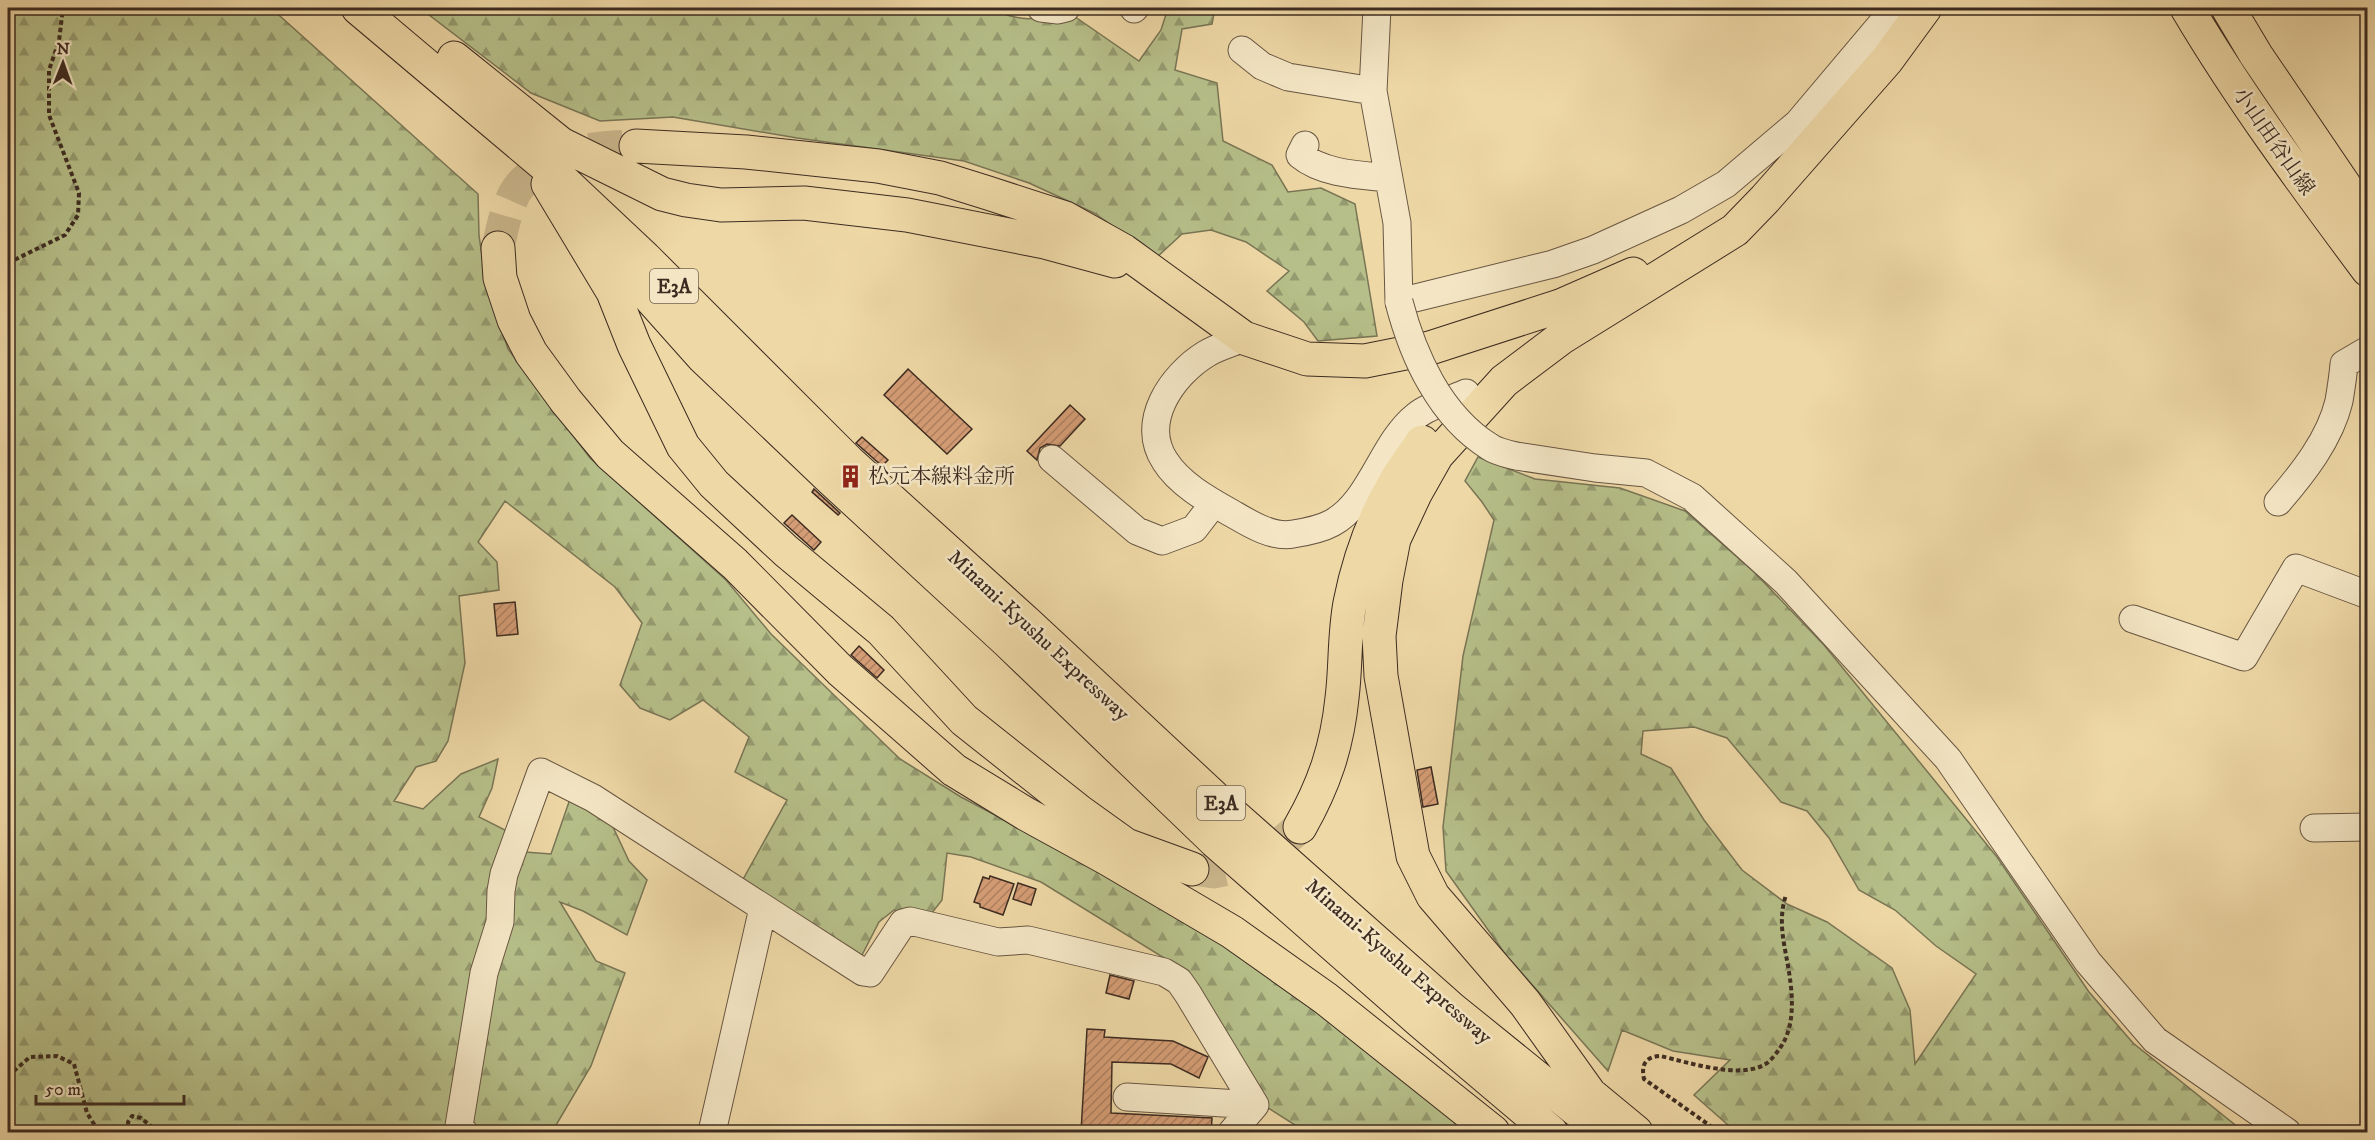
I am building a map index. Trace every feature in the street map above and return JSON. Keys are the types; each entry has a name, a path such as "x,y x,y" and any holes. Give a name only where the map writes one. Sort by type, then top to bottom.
{"main road":[{"name":"Minami-Kyushu Expressway","path":"358,8 561,178 645,258 849,462 1028,624 1232,814 1452,1009 1604,1132"},
{"path":"388,8 561,144 662,194 721,205 804,204 852,207 907,215 1045,242 1115,260 1143,273 1216,316"},
{"path":"1636,1132 1590,1094 1525,1003 1433,896 1413,856 1381,676 1379,636 1394,539 1414,494 1437,455 1504,381 1561,338 1735,230 1887,60 1925,8"},
{"name":"小山田谷山線","path":"2187,8 2217,59 2279,151 2367,270"},
{"name":"小山田谷山線","path":"2228,8 2256,56 2367,220"},
{"name":"Minami-Kyushu Expressway","path":"491,118 703,357 1008,642 1215,841 1421,1022 1551,1132"},
{"path":"636,146 746,152 867,165 940,178 1065,218 1124,251 1244,338 1296,357 1332,361 1365,361 1430,348 1560,306 1689,246 1765,199"},
{"path":"548,184 613,292 634,345 683,446 714,484 786,551 881,630 964,720 1080,812 1126,845 1192,869"},
{"path":"498,248 500,278 514,320 531,353 566,401 610,454 735,564 840,670 954,770 1232,932 1325,998 1493,1132"},
{"path":"1300,827 1312,806 1331,760 1342,697 1344,651 1350,604 1362,556 1394,484 1447,410 1466,393 1536,341 1637,292"}],"street":[{"path":"1041,8 1058,10 1066,8"},
{"path":"1377,8 1373,91 1396,223 1399,302 1407,334 1429,380 1447,407 1469,430 1491,448 1516,456 1646,473 1692,497 1786,582 1948,759 2088,963 2155,1040 2287,1132"},
{"path":"1399,302 1553,264 1593,250 1662,219 1726,184 1798,123 1895,8"},
{"path":"1242,50 1262,66 1288,77 1373,91"},
{"path":"1305,145 1300,155 1310,163 1351,174 1389,178"},
{"path":"1244,338 1208,353 1190,366 1173,383 1157,415 1158,445 1165,462 1181,479 1214,503 1270,532 1290,535 1333,523 1351,508 1396,437 1417,414 1466,393"},
{"path":"2278,502 2301,476 2328,430 2338,402 2344,364 2367,350"},
{"path":"1052,459 1137,531 1162,541 1194,529 1214,503"},
{"path":"2133,619 2244,657 2296,568 2367,595"},
{"path":"464,1132 459,1126 484,973 500,922 504,874 541,772 593,798 863,972 870,973 903,923 910,921 998,942 1028,940 1164,972 1179,981 1188,994 1255,1105"},
{"path":"2314,828 2367,827"},
{"path":"712,1132 763,908"},
{"path":"1127,1097 1255,1105"},
{"path":"1232,1132 1255,1105"}],"path":[{"path":"8,263 65,235 78,215 79,193 49,115 49,70 59,41 63,8"},
{"path":"1719,1132 1644,1079 1642,1070 1645,1061 1651,1056 1744,1070 1766,1065 1776,1054 1789,1029 1792,1009 1791,985 1781,920 1786,895"},
{"path":"8,1076 30,1057 57,1056 74,1064 87,1113 99,1132"},
{"path":"129,1132 128,1122 132,1116 141,1118 158,1132"}],"green space":[{"path":"8,8 271,8 478,194 479,235 486,286 508,349 590,458 726,580 771,634 900,759 961,797 1084,862 1200,929 1478,1132 1306,1132 1265,1106 1187,972 1041,882 971,857 947,853 942,900 928,918 894,910 879,922 860,959 741,883 787,800 735,772 749,737 703,700 670,720 640,708 620,685 642,623 615,587 505,501 478,542 497,562 499,590 459,596 465,663 448,741 436,761 416,767 394,801 423,809 461,774 498,759 492,788 479,817 507,831 525,852 551,854 570,799 606,812 629,861 647,880 627,935 583,911 560,902 596,961 625,973 591,1066 552,1132 8,1132"},
{"path":"420,8 801,8 819,13 827,8 992,8 1011,16 1029,19 1068,12 1139,61 1161,30 1168,8 1215,8 1212,24 1182,29 1175,70 1217,83 1223,141 1272,165 1288,192 1321,188 1355,204 1377,336 1318,341 1304,322 1267,291 1289,271 1246,242 1211,230 1182,234 1157,257 1094,213 1029,183 964,161 797,138 673,117 600,121 531,93"},
{"path":"1478,457 1535,479 1620,488 1685,511 1754,572 1824,645 1997,857 2089,992 2133,1043 2244,1132 1736,1132 1694,1095 1730,1060 1673,1051 1622,1030 1608,1071 1506,955 1446,871 1443,827 1463,656 1494,520 1465,481","holes":["1694,727 1727,738 1781,802 1807,811 1829,838 1859,890 1895,910 1936,946 1976,974 1915,1064 1910,1010 1892,968 1827,922 1787,904 1742,870 1704,820 1671,768 1641,754 1643,731"]}],"building":[{"path":"908,369 972,429 947,454 884,395"},
{"path":"1070,405 1085,419 1060,446 1047,444 1040,448 1037,460 1027,451"},
{"path":"862,437 888,460 882,466 856,443"},
{"path":"814,489 840,513 838,515 812,492"},
{"path":"792,515 821,542 814,550 784,523"},
{"path":"515,602 518,634 497,636 494,604"},
{"path":"859,646 884,670 877,678 851,655"},
{"path":"1431,767 1438,804 1423,807 1417,770"},
{"path":"990,876 1014,884 1003,915 980,907 980,904 974,902 983,877 989,879"},
{"path":"1018,883 1036,889 1031,905 1013,899"},
{"path":"1110,975 1134,981 1129,999 1106,993"},
{"path":"1087,1029 1105,1030 1104,1037 1173,1041 1208,1057 1199,1078 1171,1064 1112,1062 1111,1113 1212,1118 1211,1132 1081,1132"}],"tunnel":[{"path":"498,248 505,219 516,191 539,169 562,157 585,150 636,146"},
{"path":"1192,869 1214,872 1259,862 1300,827"}],"place":[{"name":"松元本線料金所","path":"850,476"}]}
